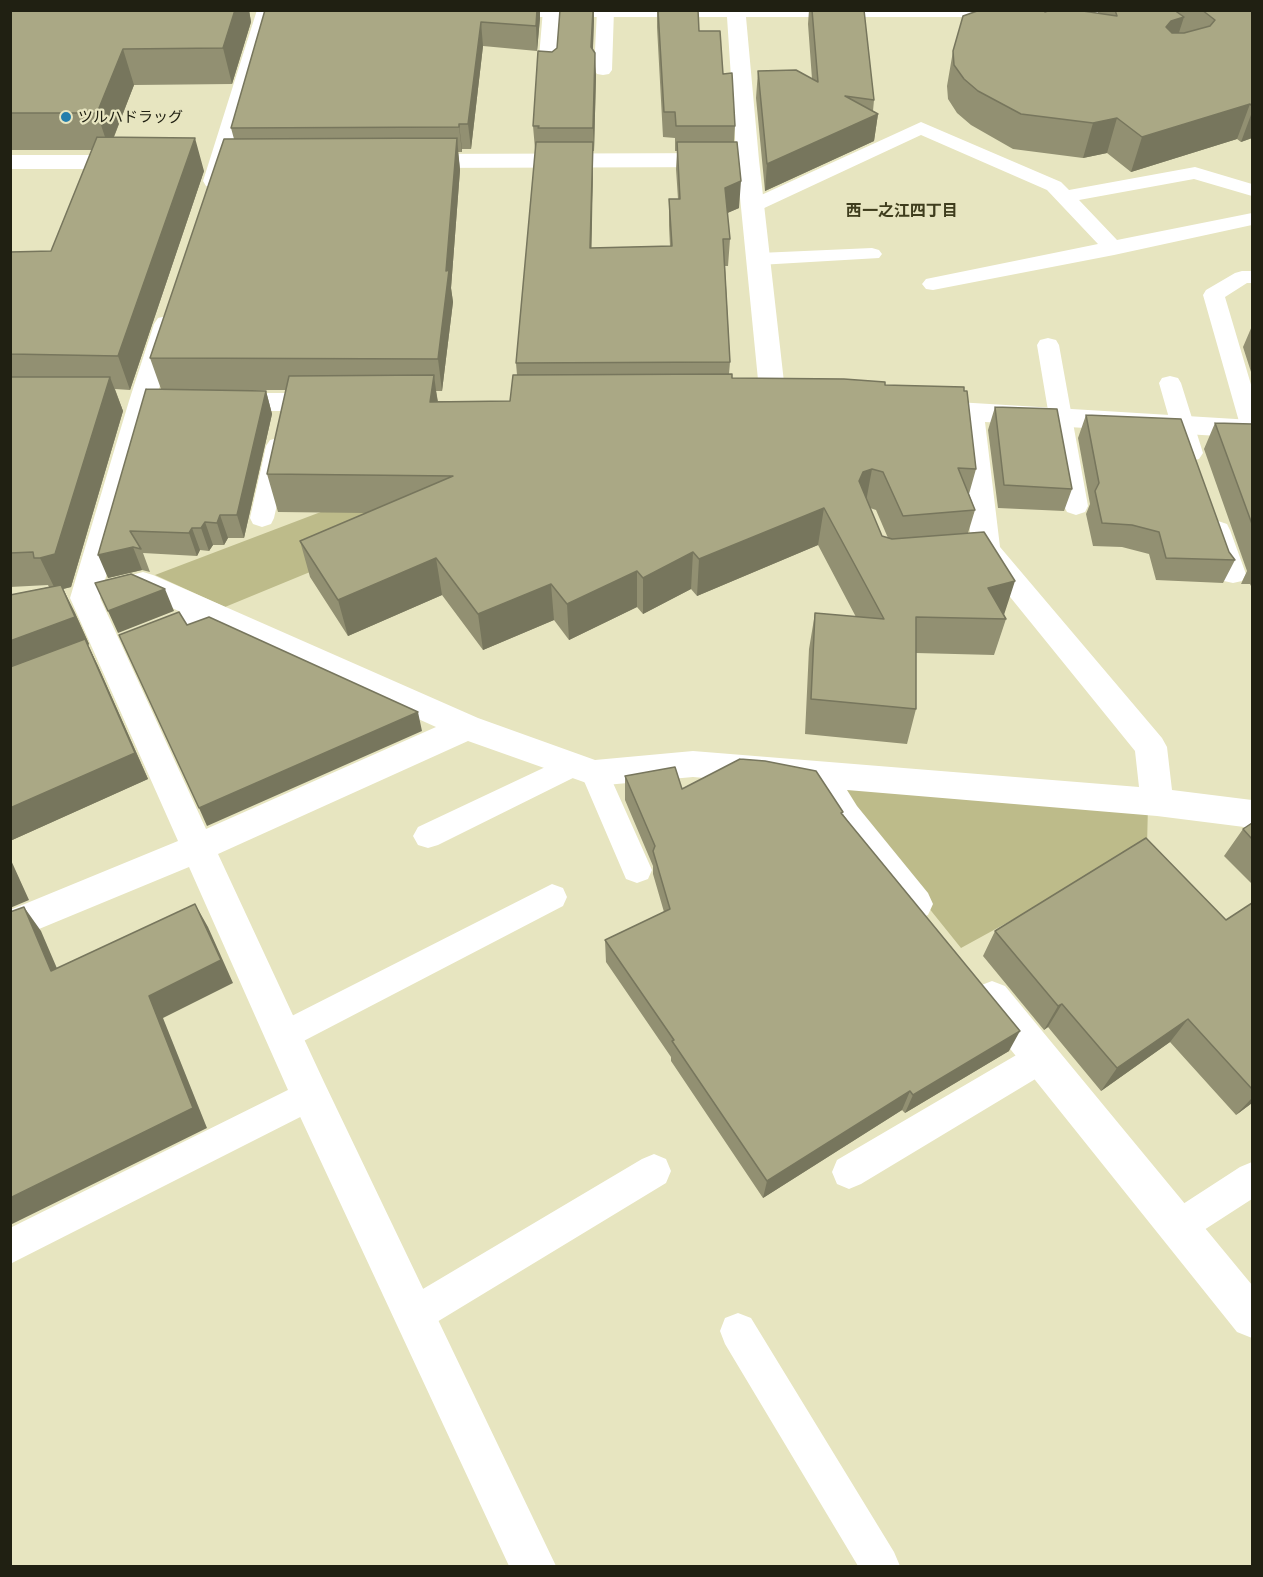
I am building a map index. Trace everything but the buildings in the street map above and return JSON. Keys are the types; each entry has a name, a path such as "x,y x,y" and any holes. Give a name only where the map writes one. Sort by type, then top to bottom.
{"street":[{"path":"206,207 267,10"},
{"path":"481,11 1169,11"},
{"path":"736,11 748,160 773,401"},
{"path":"388,161 748,160"},
{"path":"10,162 151,162"},
{"path":"176,298 74,601 98,655 198,848 310,1095 533,1566"},
{"path":"198,401 347,402"},
{"path":"901,408 1252,427"},
{"path":"971,412 986,550 979,557 1151,747 1157,802"},
{"path":"74,601 143,583 467,727 584,769 693,764 1157,802 1252,814"},
{"path":"10,926 198,848 467,727"},
{"path":"820,775 844,816 935,928"},
{"path":"973,974 1252,1317"}],"lane":[{"path":"603,70 606,11"},
{"path":"1133,11 1150,23"},
{"path":"547,69 551,12"},
{"path":"753,206 921,128 1054,186 1114,249"},
{"path":"1065,197 1195,173 1252,190"},
{"path":"933,284 1114,249 1252,219"},
{"path":"759,259 872,254"},
{"path":"1252,277 1242,277 1214,296 1252,427"},
{"path":"1048,345 1076,506"},
{"path":"1170,383 1200,478"},
{"path":"262,518 288,402"},
{"path":"1211,510 1233,574"},
{"path":"98,655 207,611"},
{"path":"428,836 584,769 637,870"},
{"path":"284,1036 552,897"},
{"path":"849,1172 1041,1058"},
{"path":"10,1247 310,1095"},
{"path":"414,1316 654,1171"},
{"path":"1178,1227 1252,1179"},
{"path":"738,1331 880,1566"}],"shaded area":[{"path":"347,502 463,509 225,607 155,575"},
{"path":"833,782 1148,805 1147,846 961,948 850,810"}],"place":[{"name":"ツルハドラッグ","path":"66,117"}],"district":[{"name":"西一之江四丁目","path":"902,211"}]}
